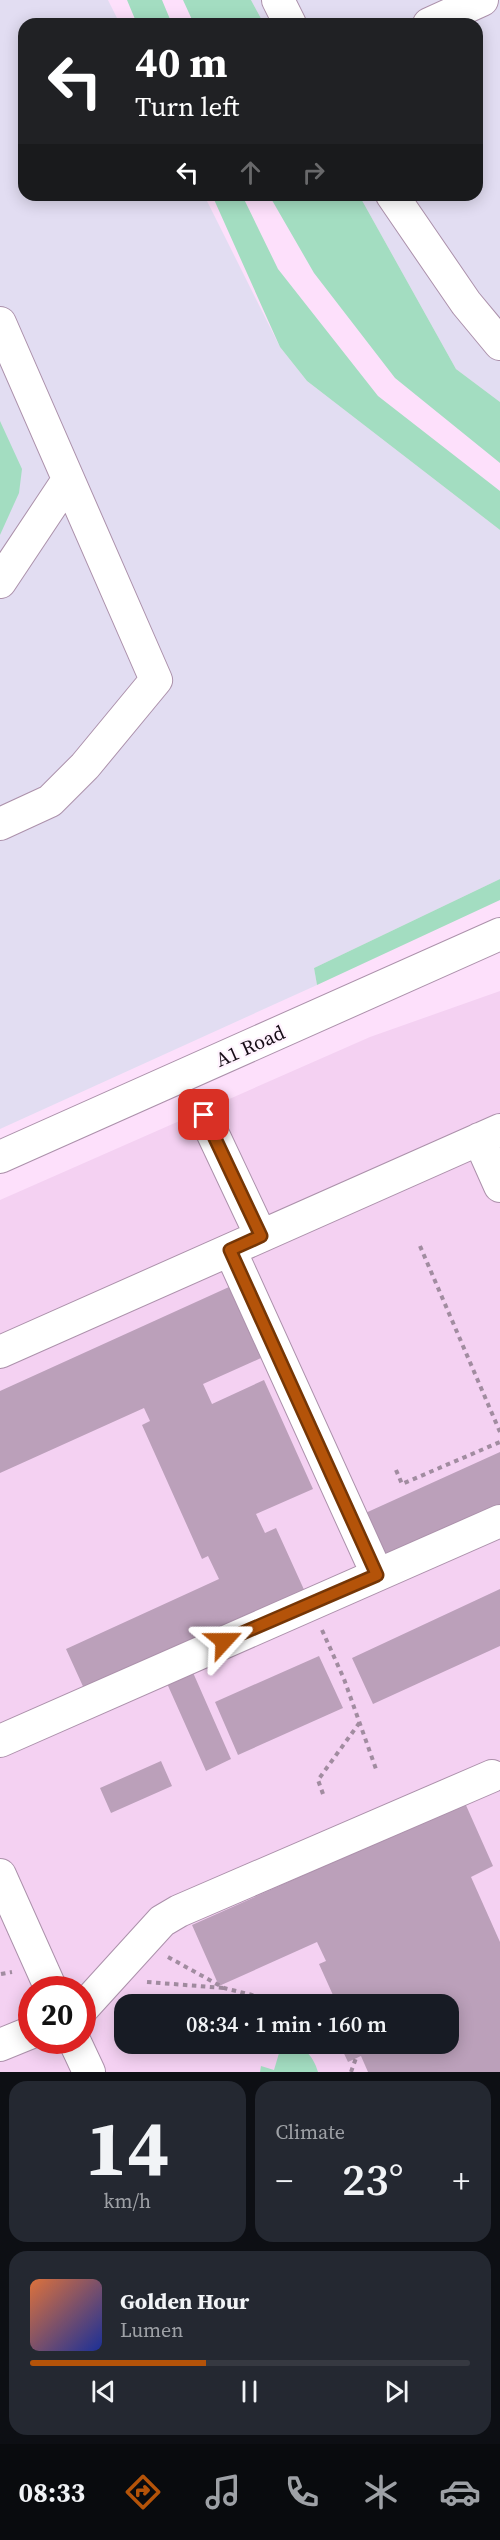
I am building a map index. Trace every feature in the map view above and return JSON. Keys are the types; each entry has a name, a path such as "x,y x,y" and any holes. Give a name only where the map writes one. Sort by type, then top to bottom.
{"lane":[{"path":"278,0 287,18"},
{"path":"442,18 482,0"},
{"path":"396,201 465,303 500,344"},
{"path":"0,323 156,680 85,766 50,801 0,824"},
{"path":"0,582 68,480"},
{"name":"A1 Road","path":"0,1157 500,934"},
{"path":"204,1115 261,1236"},
{"path":"0,1352 489,1134 500,1186"},
{"path":"230,1250 377,1575"},
{"path":"0,1741 500,1521"},
{"path":"96,1993 162,1922 179,1911 492,1776"},
{"path":"0,1875 45,1976"},
{"path":"0,2045 18,2038"},
{"path":"80,2054 88,2072"}],"path":[{"path":"420,1246 500,1432"},
{"path":"396,1470 402,1484 500,1442"},
{"path":"310,1603 361,1722 376,1769"},
{"path":"323,1794 318,1780 361,1722"},
{"path":"142,1942 224,1988 248,1994"},
{"path":"351,2072 356,2058"}],"shaded area":[{"path":"0,0 108,0 117,18 18,18 18,201 207,201 280,347 307,381 500,530 500,879 314,968 317,985 0,1129"},
{"path":"251,0 500,0 500,402 456,369 362,201 483,201 483,18 261,18"},
{"path":"500,991 500,2072 0,2072 0,1200 370,1037"}],"green space":[{"path":"127,0 162,0 170,18 134,18"},
{"path":"183,0 251,0 261,18 191,18"},
{"path":"215,201 245,201 278,269 378,396 500,491 500,530 307,381 280,347"},
{"path":"272,201 362,201 456,369 500,402 500,463 395,378 314,273"},
{"path":"0,421 22,469 19,493 0,535"},
{"path":"500,879 500,900 317,985 314,968"},
{"path":"279,2054 308,2054 318,2072 260,2072 261,2066 274,2070"}],"building":[{"path":"229,1287 261,1358 203,1384 212,1404 264,1380 313,1489 256,1514 265,1533 276,1528 306,1594 86,1693 66,1649 219,1579 208,1556 202,1559 142,1425 150,1421 144,1408 0,1473 0,1391"},
{"path":"500,1452 500,1507 382,1561 361,1515"},
{"path":"500,1589 500,1646 373,1704 352,1658"},
{"path":"319,1656 343,1708 238,1755 215,1702"},
{"path":"191,1668 231,1759 206,1771 165,1679"},
{"path":"161,1761 172,1786 111,1813 100,1788"},
{"path":"465,1803 493,1866 471,1877 500,1942 500,2072 368,2072 361,2056 348,2062 344,2054 459,2054 459,1994 332,1994 319,1964 326,1961 317,1942 219,1986 192,1925"}],"route":[{"path":"204,1115 261,1236 230,1250 377,1575 224,1641"}]}
